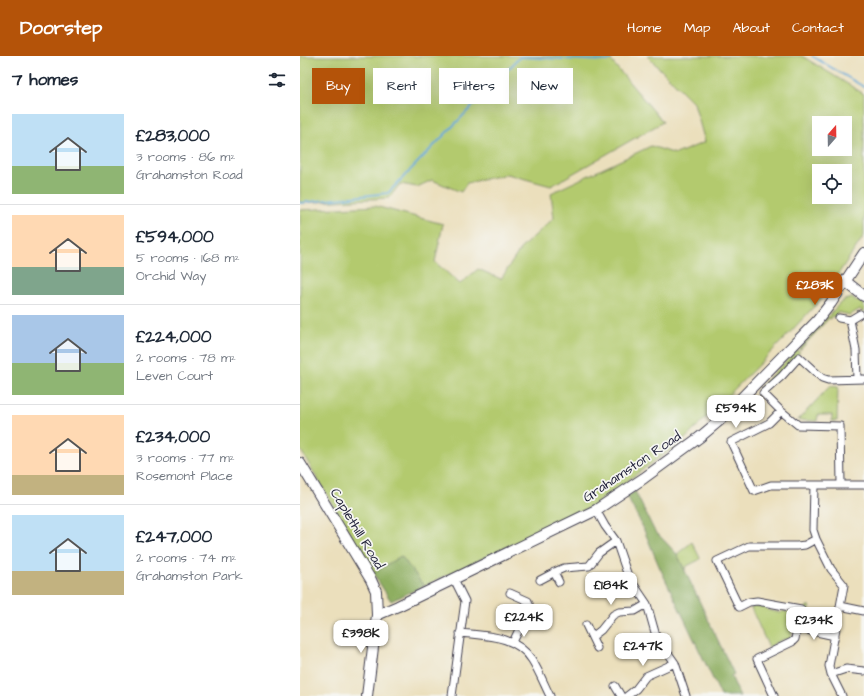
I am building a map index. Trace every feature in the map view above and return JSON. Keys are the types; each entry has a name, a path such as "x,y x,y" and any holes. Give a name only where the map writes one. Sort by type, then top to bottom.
{"main road":[{"name":"Grahamston Road","path":"377,615 596,510 644,478 700,437 719,421 822,315 864,253"},
{"path":"845,281 864,296"},
{"name":"Caplethill Road","path":"300,463 371,580 376,591 377,615 367,696"}],"street":[{"path":"839,318 850,320 860,314"},
{"path":"841,484 840,426 798,425 763,393 782,376 799,357 822,378 828,380 861,379 850,320"},
{"path":"781,411 769,423 731,442 754,491 771,485 841,484 864,486"},
{"path":"814,485 813,530 831,569 844,585 829,666 831,674 842,696"},
{"path":"596,510 616,541 628,576 647,604 656,636 675,663 686,696"},
{"path":"774,696 757,659 792,642 795,639 801,609 757,601 749,602 739,607 717,561 749,546 797,546 805,545 816,539"},
{"path":"540,580 554,572 569,567 589,566 600,553 616,541"},
{"path":"554,572 559,582"},
{"path":"452,696 464,601 454,579"},
{"path":"510,593 528,601 530,607 513,642"},
{"path":"592,636 601,630 614,615 619,612 635,611 647,604"},
{"path":"840,606 864,611"},
{"path":"586,625 597,648"},
{"path":"798,628 835,636"},
{"path":"460,633 504,639 513,642 532,660 550,696"},
{"path":"626,696 636,689 646,676 675,663"},
{"path":"831,674 851,668 864,671"},
{"path":"616,686 620,696"}],"green space":[{"path":"300,56 607,56 663,122 551,186 507,174 467,183 461,192 432,180 417,187 400,184 389,198 300,203"},
{"path":"647,56 802,56 864,94 864,236 821,299 783,340 686,438 593,506 424,586 401,556 373,573 300,449 300,210 375,206 443,224 435,262 460,284 478,269 501,279 521,248 554,218 551,193 651,146 676,154 705,142 694,103"},
{"path":"852,298 864,304 864,314 860,309 850,315 837,312 836,317 832,316 831,319 829,318 800,350 799,349 839,304 844,300"},
{"path":"797,350 800,352 759,393 758,389"},
{"path":"830,386 838,387 837,421 832,421 832,415 818,415 817,421 798,420"},
{"path":"635,491 654,530 677,554 734,674 731,676 740,696 721,696 659,566 641,523 627,497"},
{"path":"692,542 700,558 687,566 685,570 677,554"},
{"path":"401,556 424,586 391,601 373,573"},
{"path":"754,606 767,608 768,610 781,613 783,611 795,614 791,637 787,640 784,639 772,645 769,648 751,608"},
{"path":"807,606 810,606 807,620 810,625 808,626 804,624"}],"waterway":[{"path":"300,203 388,193 520,57 608,61 616,56"},
{"path":"812,56 864,87"}]}
